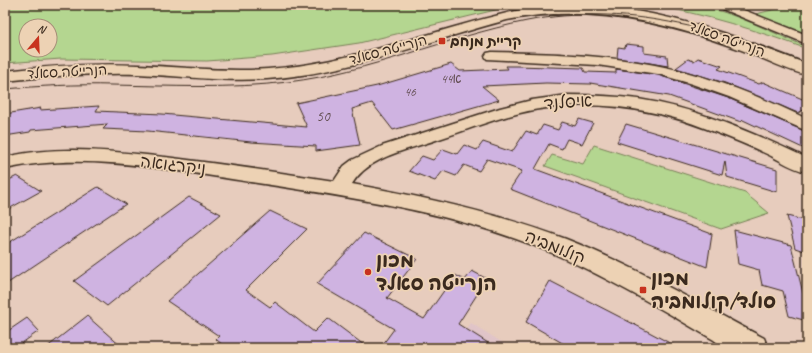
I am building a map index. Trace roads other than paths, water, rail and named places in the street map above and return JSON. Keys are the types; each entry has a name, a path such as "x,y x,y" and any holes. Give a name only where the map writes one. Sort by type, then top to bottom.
{"main road":[{"name":"הנרייטה סאלד","path":"5,72 64,65 119,63 238,68 277,67 313,62 351,54 504,12 549,5"},
{"name":"הנרייטה סאלד","path":"600,5 649,10 712,23 755,36 807,56"},
{"name":"הנרייטה סאלד","path":"5,76 120,69 238,75 300,71 364,58 510,16 564,8 615,10 672,20 720,35 807,70"}],"street":[{"path":"721,5 777,26 807,40"},
{"path":"492,56 580,59 657,70 689,78 748,98 807,126"},
{"name":"איסלנד","path":"340,189 352,170 384,152 472,121 514,109 568,100 609,100 628,102 676,113 709,123 752,140 807,166"},
{"name":"ניקרגואה","path":"5,163 38,157 64,155 99,157 200,168 340,189"},
{"name":"קולומביה","path":"340,189 477,218 557,246 599,265 754,348"}],"tram line":[{"path":"5,89 85,85 244,86 288,82 318,77 378,63 497,28 527,21 563,16 599,15 634,17 670,22 739,39 807,63"}],"place":[{"name":"קריית מנחם","path":"442,41"},
{"name":"מכון הנרייטה סאלד","path":"368,272"},
{"name":"מכון סולד/קולומביה","path":"643,290"}]}
